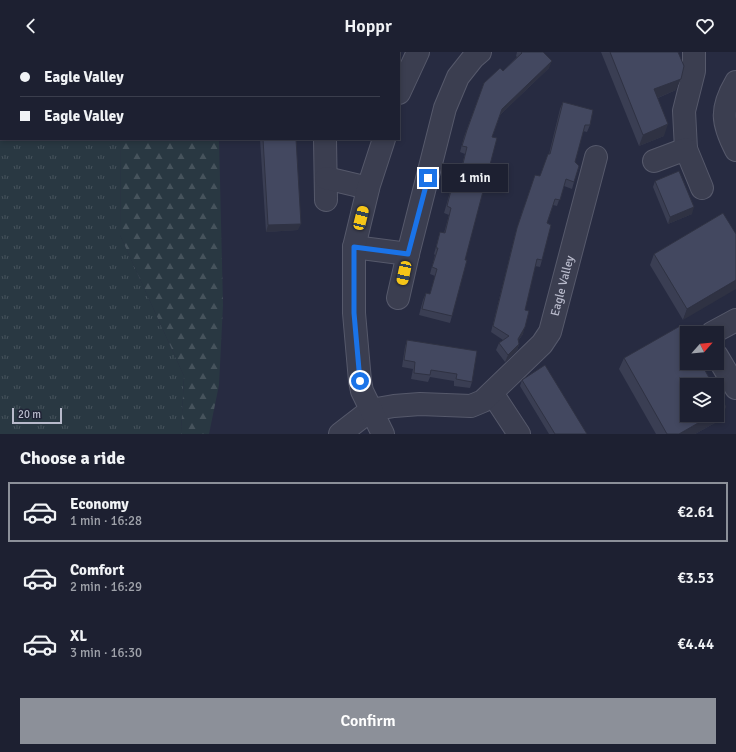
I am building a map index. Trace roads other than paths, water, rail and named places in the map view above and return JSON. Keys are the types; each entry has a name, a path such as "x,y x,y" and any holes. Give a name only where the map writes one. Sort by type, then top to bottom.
{"street":[{"path":"400,91 418,52"},
{"path":"398,298 445,108 458,77 472,58 480,52"},
{"path":"694,52 694,71 684,111 686,149 702,188"},
{"path":"736,82 726,100 725,123 728,135 736,150"},
{"path":"325,140 326,200"},
{"path":"383,434 362,390 359,374 354,313 354,247 368,188 384,140"},
{"path":"654,161 686,149"},
{"name":"Eagle Valley","path":"340,434 371,410 420,404 471,406 483,401 542,344 550,332 596,157"},
{"path":"326,178 368,188"},
{"path":"354,247 408,254"},
{"path":"724,326 736,320"},
{"path":"724,368 736,388"},
{"path":"492,393 519,434"}]}
